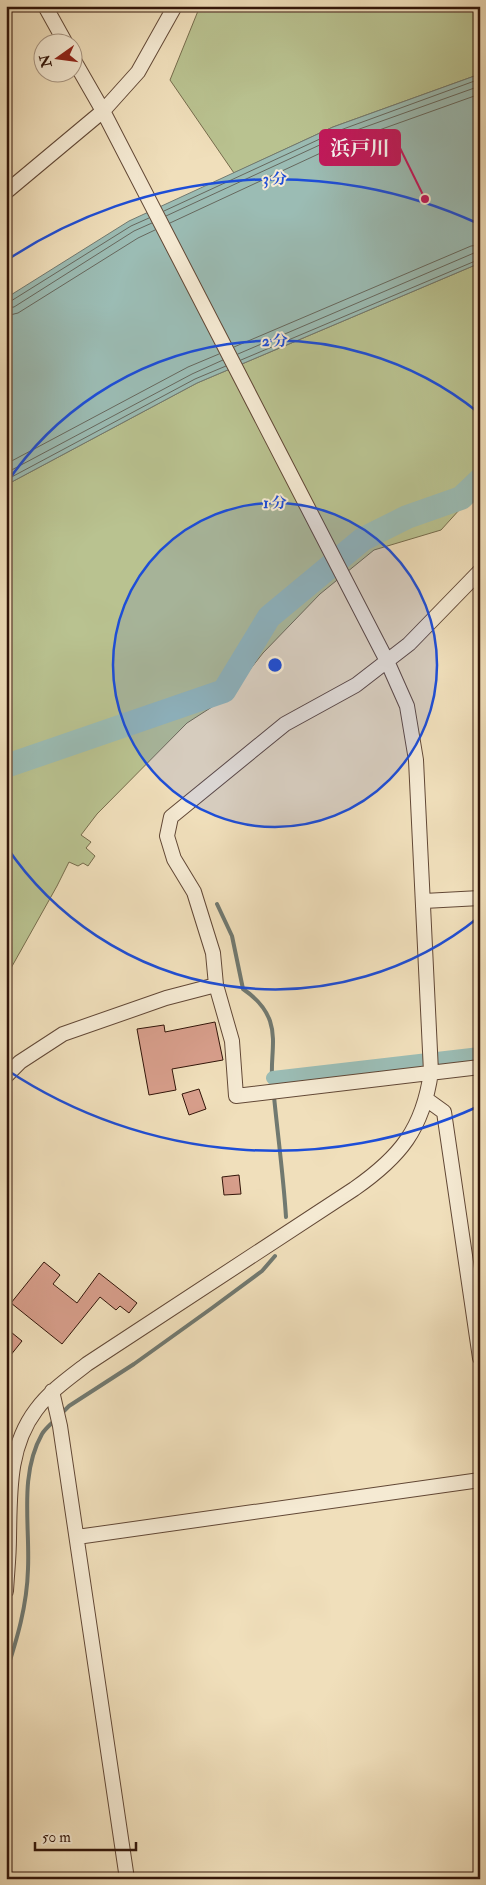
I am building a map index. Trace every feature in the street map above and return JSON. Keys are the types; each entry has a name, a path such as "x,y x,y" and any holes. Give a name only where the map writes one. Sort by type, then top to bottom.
{"street":[{"path":"44,6 59,32"},
{"path":"6,192 103,111 138,72 175,6"},
{"path":"6,1590 10,1484 13,1461 30,1419 52,1391 87,1364 370,1178 395,1156 404,1144 420,1116 426,1099 431,1072 416,760 407,706 387,661 103,111 82,74"},
{"path":"480,571 409,644 356,685 285,724 171,817 167,836 174,859 194,892 213,953 216,985 232,1041 236,1096 480,1067"},
{"path":"424,901 480,898"},
{"path":"6,1076 20,1062 62,1034 166,998 216,985"},
{"path":"426,1099 444,1112 480,1358"},
{"path":"52,1391 58,1410 127,1879"},
{"path":"77,1537 480,1480"}],"green space":[{"path":"200,6 480,6 480,74 333,127 234,173 170,80"},
{"path":"480,263 480,487 441,530 374,550 320,594 263,653 229,696 187,723 97,814 81,835 91,842 86,848 95,856 88,866 83,863 78,866 69,862 6,977 6,485 197,383"}],"water":[{"path":"480,74 480,263 197,383 6,485 6,298 129,221 333,127"}],"building":[{"path":"215,1022 223,1060 172,1069 176,1090 149,1095 137,1029 164,1025 165,1032"},
{"path":"199,1089 206,1109 189,1115 182,1094"},
{"path":"239,1175 241,1194 224,1195 222,1177"},
{"path":"44,1262 60,1275 53,1284 77,1303 99,1273 137,1303 129,1313 120,1306 116,1310 100,1297 62,1344 11,1303"},
{"path":"6,1328 22,1341 6,1361"}],"waterway":[{"path":"6,766 224,691 269,617 363,539 407,517 461,498 480,480"},
{"path":"217,904 232,936 243,989 262,1007 268,1016 272,1028 272,1075 286,1217"},
{"path":"273,1078 480,1054"},
{"path":"60,1415 69,1406 134,1364 212,1308 262,1271 275,1256"},
{"path":"6,1673 18,1635 26,1596 28,1569 27,1500 30,1466 42,1434 55,1420"}],"place":[{"name":"浜戸川","path":"425,199"}]}
